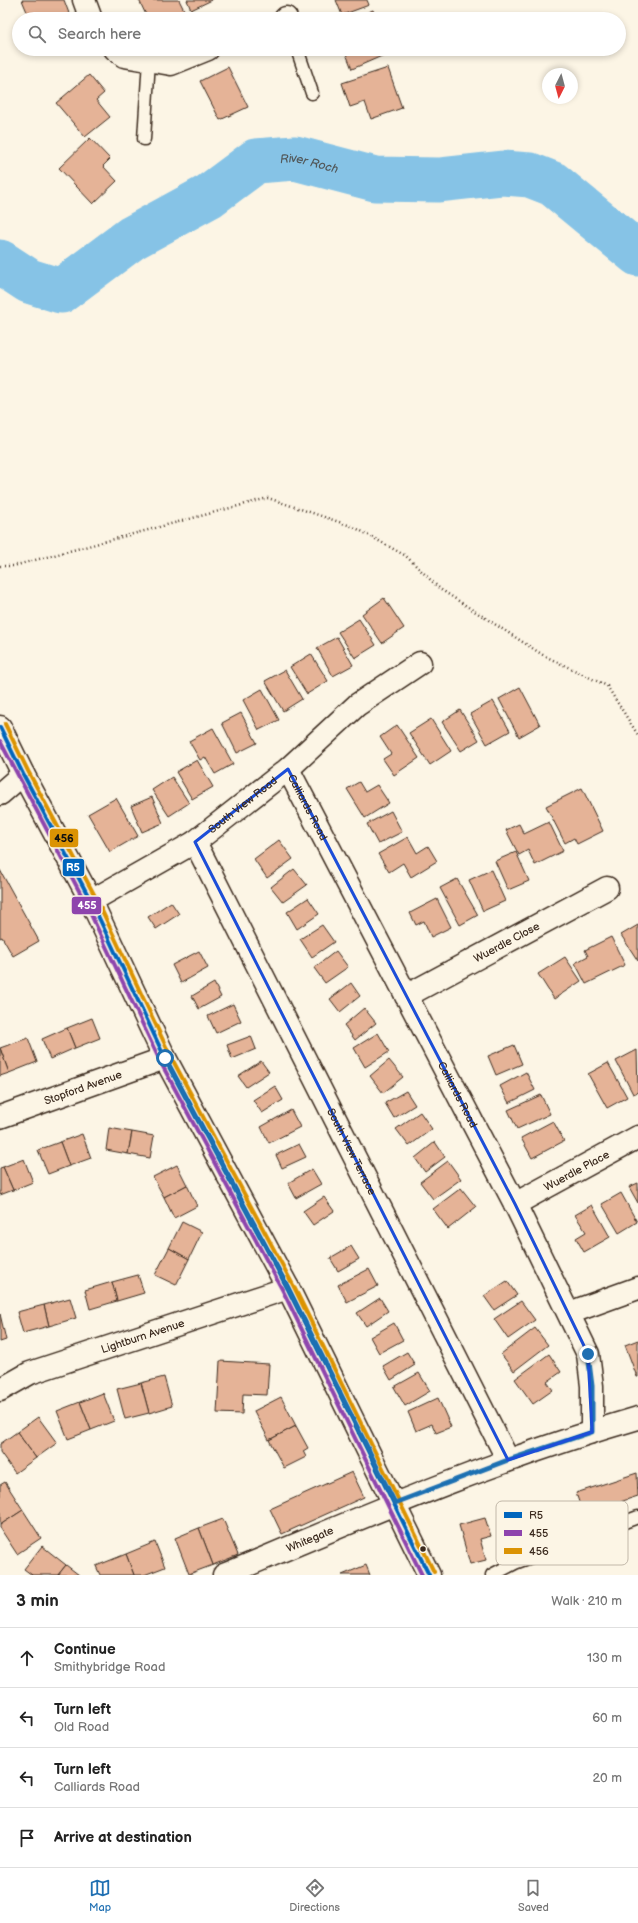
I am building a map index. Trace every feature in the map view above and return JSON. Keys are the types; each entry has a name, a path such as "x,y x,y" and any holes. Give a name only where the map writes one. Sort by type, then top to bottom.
{"street":[{"path":"84,0 88,12"},
{"path":"124,56 171,64 191,56"},
{"name":"South View Road","path":"91,901 195,842 288,768 356,705 420,663"},
{"path":"0,727 23,774 91,901 165,1058 288,1288 395,1503 429,1575"},
{"name":"Calliards Road","path":"288,768 515,1204 588,1354 592,1386 592,1432"},
{"path":"0,794 23,774"},
{"name":"South View Terrace","path":"195,842 508,1460"},
{"name":"Wuerdle Close","path":"406,996 607,888"},
{"name":"Stopford Avenue","path":"0,1117 165,1058"},
{"name":"Wuerdle Place","path":"515,1204 638,1137"},
{"name":"Lightburn Avenue","path":"0,1390 30,1374 288,1288"},
{"path":"569,1313 638,1288"},
{"name":"Whitegate","path":"224,1575 395,1503 508,1460 638,1418"}],"lane":[{"path":"299,56 312,93"},
{"path":"144,139 149,60"},
{"path":"628,1521 638,1517"},
{"path":"492,1575 511,1565"}],"path":[{"path":"0,566 13,566 268,498 354,527 406,556 440,589 542,655 606,686 638,735"}],"highlighted area":[{"path":"288,769 515,1204 588,1354 592,1432 508,1460 195,842"}],"building":[{"path":"22,0 64,0 68,12 27,12"},
{"path":"139,0 179,0 185,12 145,12"},
{"path":"187,0 212,0 191,10"},
{"path":"336,0 367,0 369,5 350,12 341,12"},
{"path":"347,56 382,56 352,69"},
{"path":"228,67 248,107 220,120 200,81"},
{"path":"388,68 402,108 371,119 365,102 350,107 342,83"},
{"path":"89,75 104,93 96,100 110,117 85,137 56,103"},
{"path":"90,138 110,159 103,166 117,181 93,204 59,168"},
{"path":"384,598 404,628 382,643 362,614"},
{"path":"359,619 376,645 355,658 338,632"},
{"path":"337,637 353,665 333,676 317,648"},
{"path":"311,654 328,681 307,694 290,667"},
{"path":"285,670 302,699 283,711 265,681"},
{"path":"520,687 540,725 519,737 499,699"},
{"path":"262,689 279,720 259,730 243,700"},
{"path":"493,701 510,731 487,744 470,714"},
{"path":"460,710 479,740 461,751 442,722"},
{"path":"241,713 257,743 237,753 222,723"},
{"path":"431,719 451,751 430,765 409,733"},
{"path":"397,725 419,758 394,775 383,759 391,754 380,737"},
{"path":"213,728 233,764 215,774 205,757 200,760 189,741"},
{"path":"197,760 213,787 192,799 176,772"},
{"path":"172,777 189,803 169,816 152,790"},
{"path":"359,782 365,792 377,785 389,803 365,818 347,789"},
{"path":"582,788 603,831 577,844 574,838 565,843 546,806"},
{"path":"152,797 163,823 142,832 131,806"},
{"path":"116,798 138,836 110,852 88,814"},
{"path":"391,811 402,832 378,844 367,824"},
{"path":"549,822 563,851 535,865 528,850 519,855 506,830 519,824 524,834"},
{"path":"408,837 417,853 428,846 437,861 411,877 403,863 389,872 378,854"},
{"path":"279,840 293,859 267,878 254,859"},
{"path":"516,852 529,881 508,890 495,861"},
{"path":"294,869 307,885 283,902 271,887"},
{"path":"0,870 39,941 13,956 2,937 0,938"},
{"path":"491,870 505,901 483,911 469,880"},
{"path":"457,879 478,915 460,925 440,888"},
{"path":"308,898 319,914 297,929 287,912"},
{"path":"437,899 451,927 431,937 424,921 416,925 410,913"},
{"path":"171,902 179,914 156,929 148,917"},
{"path":"322,925 334,942 312,957 300,939"},
{"path":"638,925 638,961 621,935"},
{"path":"611,937 625,965 586,984 575,963 588,956 585,950"},
{"path":"199,951 208,968 181,983 172,965"},
{"path":"336,951 348,967 325,983 314,968"},
{"path":"565,957 581,981 554,999 538,974"},
{"path":"214,983 221,997 199,1009 192,996"},
{"path":"351,983 360,996 340,1012 330,999"},
{"path":"233,1004 241,1021 216,1033 208,1016"},
{"path":"364,1008 376,1023 355,1040 344,1025"},
{"path":"92,1018 100,1038 75,1048 67,1028"},
{"path":"67,1028 75,1048 50,1059 42,1039"},
{"path":"378,1033 389,1052 365,1067 354,1048"},
{"path":"251,1036 256,1049 232,1059 227,1045"},
{"path":"28,1038 37,1062 9,1073 0,1048"},
{"path":"514,1045 522,1064 496,1075 488,1056"},
{"path":"0,1048 9,1073 0,1076"},
{"path":"637,1050 638,1092 633,1094 616,1061"},
{"path":"389,1060 403,1077 383,1093 370,1076"},
{"path":"261,1061 269,1072 246,1087 238,1076"},
{"path":"608,1063 627,1097 607,1108 588,1074"},
{"path":"526,1072 535,1090 509,1103 500,1086"},
{"path":"275,1086 283,1100 262,1113 253,1100"},
{"path":"406,1091 415,1105 394,1118 385,1103"},
{"path":"541,1095 550,1114 517,1129 508,1110"},
{"path":"291,1110 300,1127 269,1143 261,1127"},
{"path":"420,1112 432,1129 409,1146 396,1129"},
{"path":"553,1121 564,1141 532,1158 521,1138"},
{"path":"109,1128 132,1132 128,1154 106,1150"},
{"path":"132,1132 154,1136 150,1158 128,1154"},
{"path":"82,1134 91,1158 69,1166 60,1142"},
{"path":"60,1142 69,1166 48,1174 38,1150"},
{"path":"435,1142 445,1157 425,1172 415,1158"},
{"path":"299,1144 306,1157 282,1168 276,1155"},
{"path":"24,1159 33,1182 13,1190 3,1167"},
{"path":"448,1161 461,1179 433,1199 420,1182"},
{"path":"177,1165 187,1185 164,1197 153,1177"},
{"path":"3,1167 13,1190 0,1195 0,1168"},
{"path":"312,1169 321,1184 296,1198 288,1183"},
{"path":"638,1183 638,1203 629,1187"},
{"path":"187,1185 197,1206 174,1218 164,1197"},
{"path":"461,1188 476,1207 448,1229 433,1209"},
{"path":"621,1193 637,1222 619,1233 602,1204"},
{"path":"324,1197 334,1211 313,1225 303,1211"},
{"path":"592,1205 610,1237 584,1252 576,1238 586,1232 575,1215"},
{"path":"182,1222 202,1232 189,1259 169,1248"},
{"path":"351,1246 359,1259 338,1271 330,1258"},
{"path":"169,1248 189,1259 176,1285 155,1275"},
{"path":"369,1269 378,1286 347,1302 338,1285"},
{"path":"138,1275 144,1293 117,1301 112,1282"},
{"path":"507,1281 517,1295 494,1310 484,1296"},
{"path":"112,1282 117,1301 90,1309 85,1290"},
{"path":"70,1298 76,1318 49,1326 44,1305"},
{"path":"380,1298 388,1311 366,1326 357,1313"},
{"path":"521,1301 535,1320 508,1339 494,1319"},
{"path":"44,1305 49,1326 23,1333 17,1312"},
{"path":"0,1314 6,1340 0,1342"},
{"path":"394,1323 403,1340 379,1353 370,1337"},
{"path":"535,1328 548,1345 514,1371 501,1354"},
{"path":"638,1340 638,1377 637,1377 625,1345"},
{"path":"407,1352 415,1365 391,1380 383,1366"},
{"path":"549,1354 561,1372 547,1382 553,1390 533,1404 515,1379"},
{"path":"220,1361 269,1364 267,1395 243,1394 242,1414 217,1413"},
{"path":"419,1373 430,1391 405,1406 394,1387"},
{"path":"164,1377 172,1406 149,1413 141,1383"},
{"path":"141,1383 149,1413 125,1419 117,1389"},
{"path":"103,1393 114,1421 91,1430 80,1402"},
{"path":"281,1397 296,1426 269,1440 254,1411"},
{"path":"438,1398 451,1427 436,1433 432,1424 416,1431 408,1412"},
{"path":"80,1402 91,1430 68,1439 57,1411"},
{"path":"38,1417 57,1443 36,1458 17,1432"},
{"path":"296,1426 308,1448 303,1451 306,1457 284,1468 269,1440"},
{"path":"17,1432 36,1458 15,1473 0,1452 0,1444"},
{"path":"352,1472 364,1497 282,1534 270,1509"},
{"path":"637,1473 638,1496 623,1501 579,1501 576,1493"},
{"path":"5,1482 23,1510 0,1525 0,1485"},
{"path":"23,1510 41,1538 17,1554 0,1528 0,1525"},
{"path":"485,1518 491,1536 480,1539 486,1560 470,1564 459,1525"},
{"path":"223,1519 238,1555 213,1565 199,1528"},
{"path":"199,1528 213,1565 189,1574 175,1538"},
{"path":"155,1542 165,1567 144,1575 134,1575 126,1554"},
{"path":"42,1546 66,1565 58,1575 32,1575 24,1569"},
{"path":"126,1554 134,1575 100,1575 96,1566"},
{"path":"66,1565 79,1575 58,1575"},
{"path":"366,1565 370,1575 342,1575"}],"waterway":[{"name":"River Roch","path":"0,262 29,281 61,291 132,238 209,196 256,161 295,158 375,179 439,180 503,173 530,175 553,184 638,254"}],"transit line":[{"name":"456","path":"5,724 28,771 96,898 170,1055 293,1285 434,1572"},
{"name":"R5","path":"0,727 23,774 91,901 165,1058 288,1288 429,1575"},
{"name":"455","path":"0,741 86,904 160,1061 283,1291 422,1575"}],"route":[{"path":"165,1058 288,1288 395,1503 508,1460 592,1432 592,1386 588,1354"}]}
